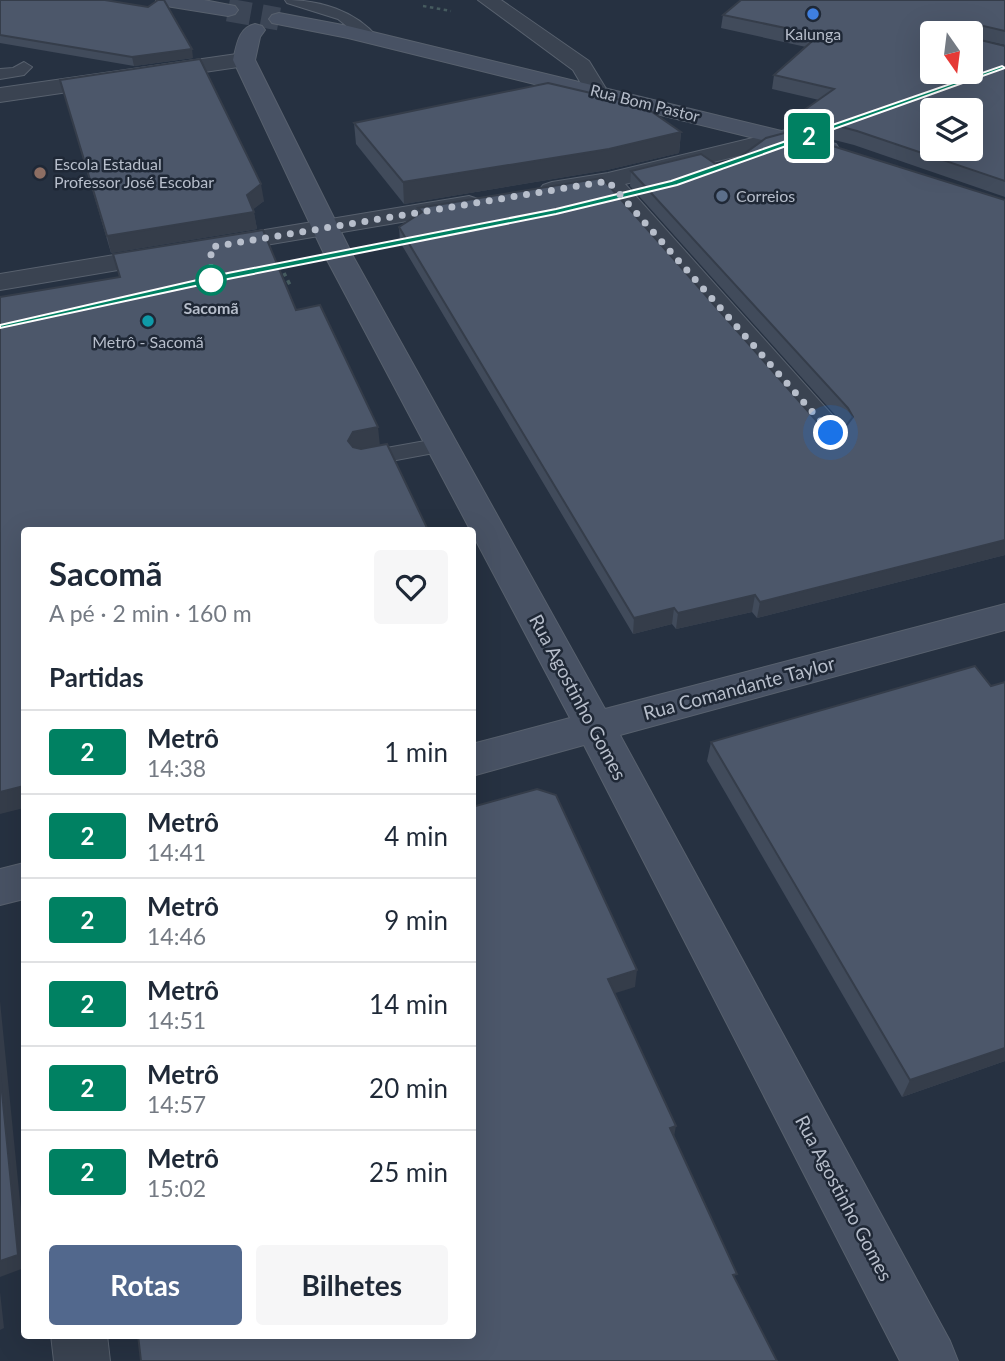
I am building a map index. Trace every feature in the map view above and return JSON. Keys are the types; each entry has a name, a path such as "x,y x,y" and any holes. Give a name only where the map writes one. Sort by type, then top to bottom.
{"street":[{"path":"166,0 228,10"},
{"path":"0,95 244,60 250,36 295,0"},
{"path":"488,0 581,66 597,92"},
{"name":"Rua Bom Pastor","path":"269,21 370,38 844,153"},
{"name":"Rua Agostinho Gomes","path":"244,60 324,227 594,727 930,1361"},
{"path":"525,195 608,181 786,138"},
{"path":"608,181 831,433"},
{"path":"0,282 498,199"},
{"name":"Rua Comandante Taylor","path":"476,759 1005,617"},
{"path":"0,887 21,882"},
{"path":"79,1339 82,1361"}],"lane":[{"path":"295,0 344,16 370,38"},
{"path":"0,60 24,66 18,72 0,74"},
{"path":"364,459 442,445"}],"path":[{"path":"419,14 424,0"},
{"path":"280,266 290,285 282,287"}],"building":[{"path":"0,0 105,0 148,7 158,0 164,0 192,49 132,57 0,35"},
{"path":"741,0 1005,0 1005,31 984,26 984,21 920,21 920,84 984,84 984,41 1005,46 1005,181 946,161 983,161 983,98 920,98 920,152 797,115 834,89 774,75 819,35 723,15"},
{"path":"200,59 261,184 247,195 254,212 107,236 60,80"},
{"path":"548,83 642,105 681,132 609,149 403,182 354,123"},
{"path":"788,132 1005,200 1005,540 760,602 755,595 678,613 674,608 634,618 399,227 422,212 418,208 602,178 821,426 834,429 846,426 853,417 848,408 631,171 701,154 723,169 766,138"},
{"path":"263,230 296,310 320,305 378,427 353,432 348,441 353,447 361,449 387,444 427,527 21,527 21,787 0,792 0,297 120,277 113,254"},
{"path":"975,666 991,686 1005,682 1005,1048 910,1080 711,742"},
{"path":"537,789 556,795 637,970 608,979 676,1126 670,1128 737,1274 733,1275 777,1361 141,1361 138,1339 476,1339 476,806"},
{"path":"0,1072 18,1255 0,1261"}],"tunnel":[{"path":"228,10 279,19"}],"metro line":[{"name":"2","path":"0,325 228,276 556,211 674,183 1005,68"}],"place":[{"name":"Kalunga","path":"813,14"},
{"name":"Escola Estadual Professor José Escobar","path":"40,173"},
{"name":"Correios","path":"722,196"},
{"name":"Sacomã","path":"211,280"},
{"name":"Metrô - Sacomã","path":"148,321"}],"route":[{"path":"211,280 211,247 608,181 831,433"}]}
